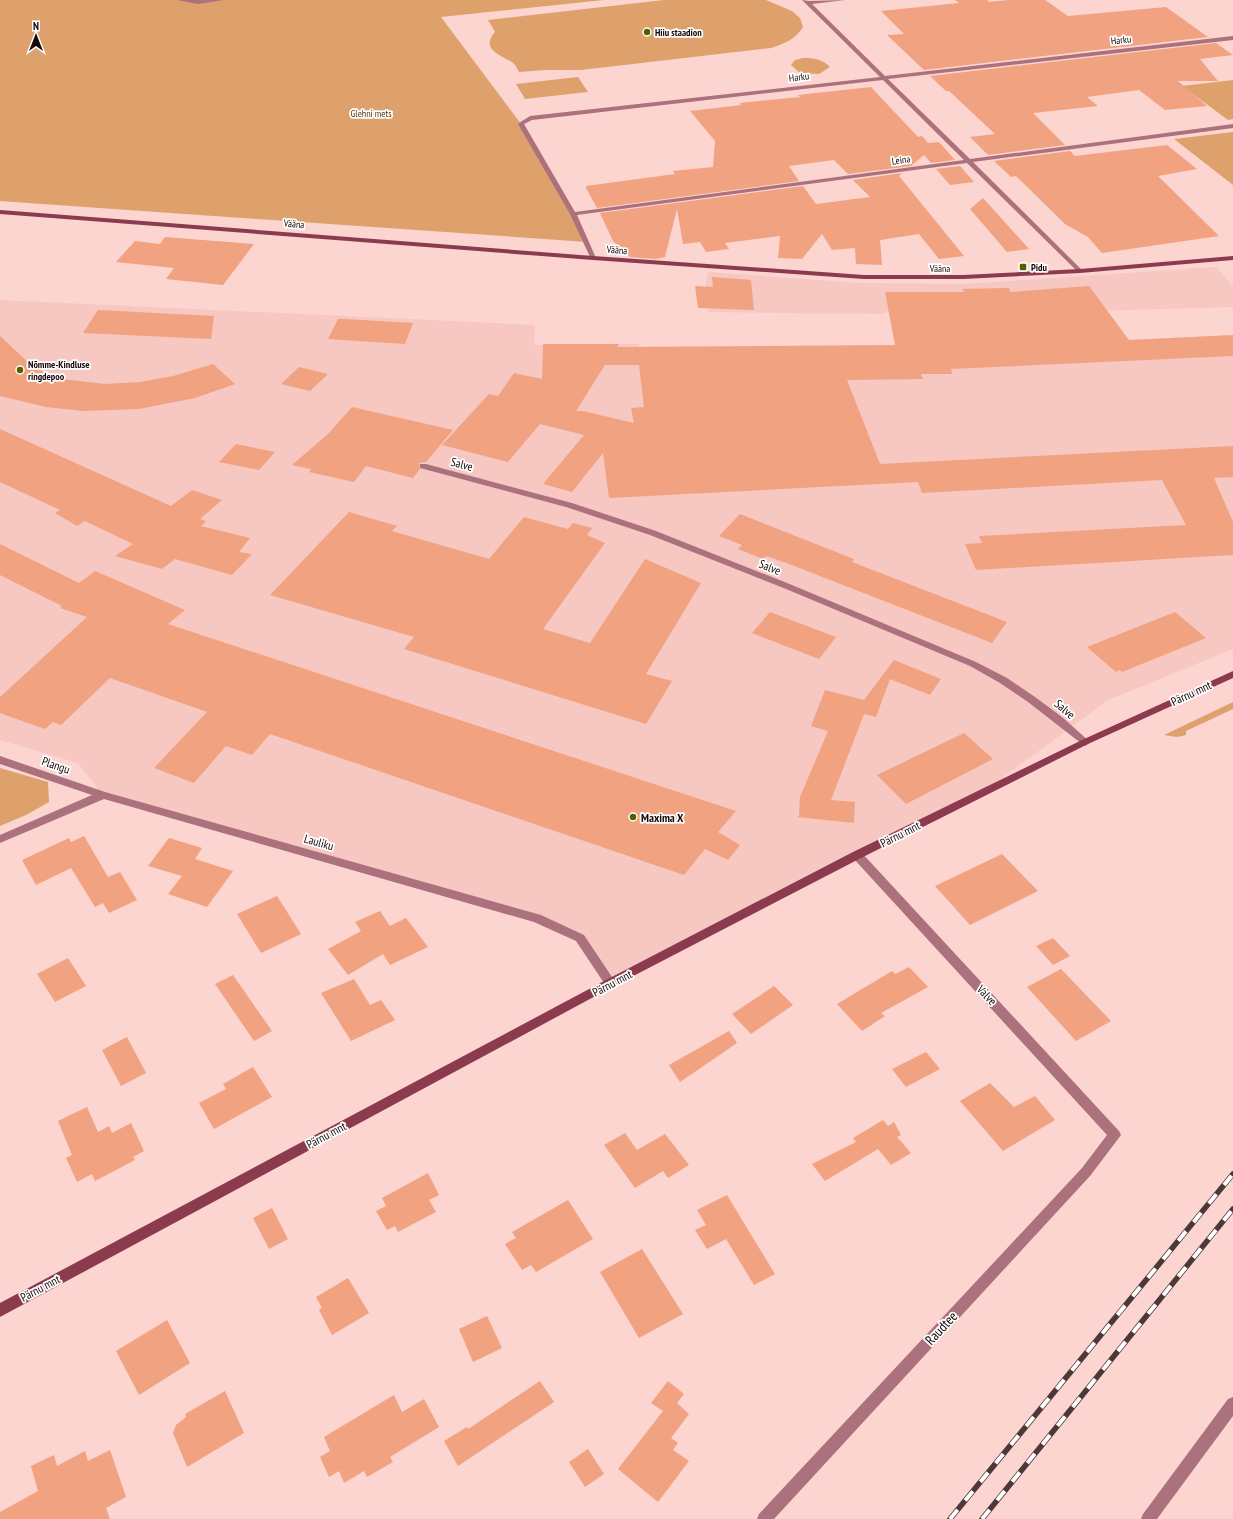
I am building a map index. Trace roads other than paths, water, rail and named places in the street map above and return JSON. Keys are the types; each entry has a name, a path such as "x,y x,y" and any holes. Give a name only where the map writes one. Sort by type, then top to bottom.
{"street":[{"path":"180,0 198,2 221,0"},
{"path":"806,2 842,0"},
{"path":"806,2 1080,271"},
{"name":"Harku","path":"593,258 573,214 521,124 523,121 530,118 1233,38"},
{"name":"Leina","path":"573,214 1233,126"},
{"name":"Vääna","path":"0,212 593,258 864,277 964,277 1080,271 1233,258"},
{"name":"Salve","path":"423,466 569,505 653,533 973,664 1002,679 1049,711 1085,742"},
{"name":"Pärnu mnt","path":"0,1310 610,983 857,855 1085,742 1233,674"},
{"name":"Plangu","path":"0,760 103,795"},
{"path":"0,839 103,795"},
{"name":"Lauliku","path":"103,795 537,918 580,938 610,983"},
{"name":"Valve","path":"857,855 1115,1135"},
{"name":"Raudtee","path":"764,1519 1086,1172 1115,1135"},
{"path":"1148,1519 1233,1404"}],"railway":[{"path":"950,1519 1233,1174"},
{"path":"982,1519 1233,1209"}],"place":[{"name":"Hiiu staadion","path":"647,32"},
{"name":"Pidu","path":"1023,267"},
{"name":"Nõmme-Kindluse ringdepoo","path":"20,370"},
{"name":"Maxima X","path":"633,817"}],"park label":[{"name":"Glehni mets","path":"371,113"}]}
